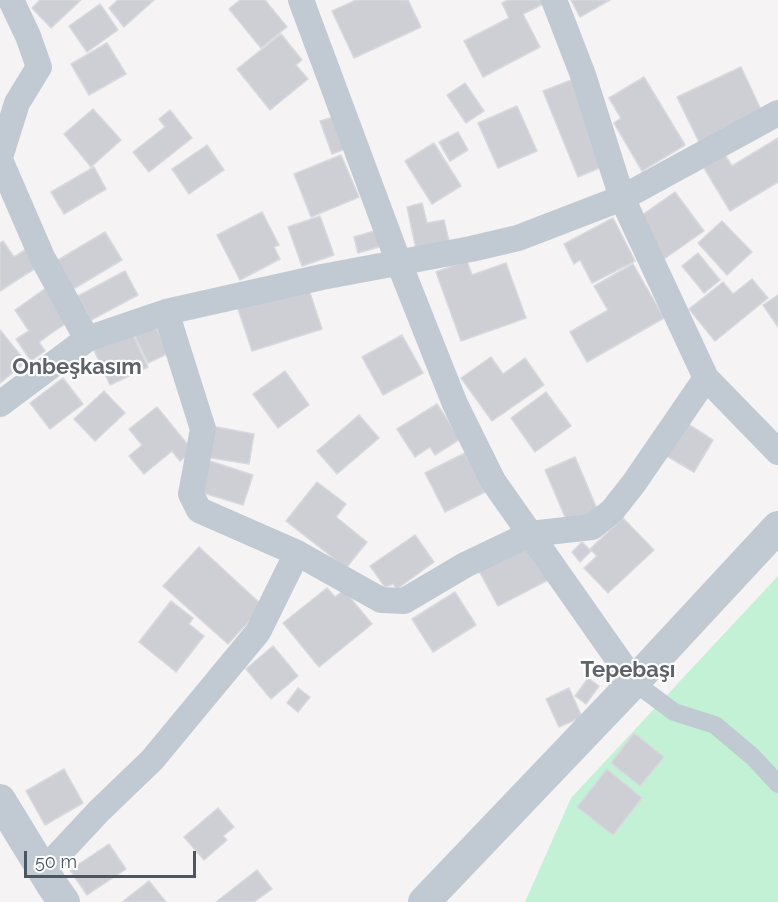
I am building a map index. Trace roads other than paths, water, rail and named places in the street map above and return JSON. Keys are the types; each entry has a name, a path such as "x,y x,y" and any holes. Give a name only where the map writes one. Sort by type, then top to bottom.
{"street":[{"path":"11,0 28,36 39,67 17,103 0,159 42,257 87,339"},
{"path":"301,0 399,263 455,404 493,481 634,682 674,712 715,725 753,757 778,784"},
{"path":"554,0 583,75 622,198 706,378 778,452"},
{"path":"0,404 87,339 166,312 322,277 518,238 622,198 778,113"},
{"path":"166,312 203,429 191,494 199,510 297,553 381,600 404,601 465,565 530,534 592,526 612,511 634,483 706,378"},
{"path":"424,902 778,527"},
{"path":"43,871 99,811 152,760 258,632 297,553"},
{"path":"0,800 64,902"}],"district":[{"name":"Onbeşkasım","path":"77,367"},
{"name":"Tepebaşı","path":"628,670"}]}
